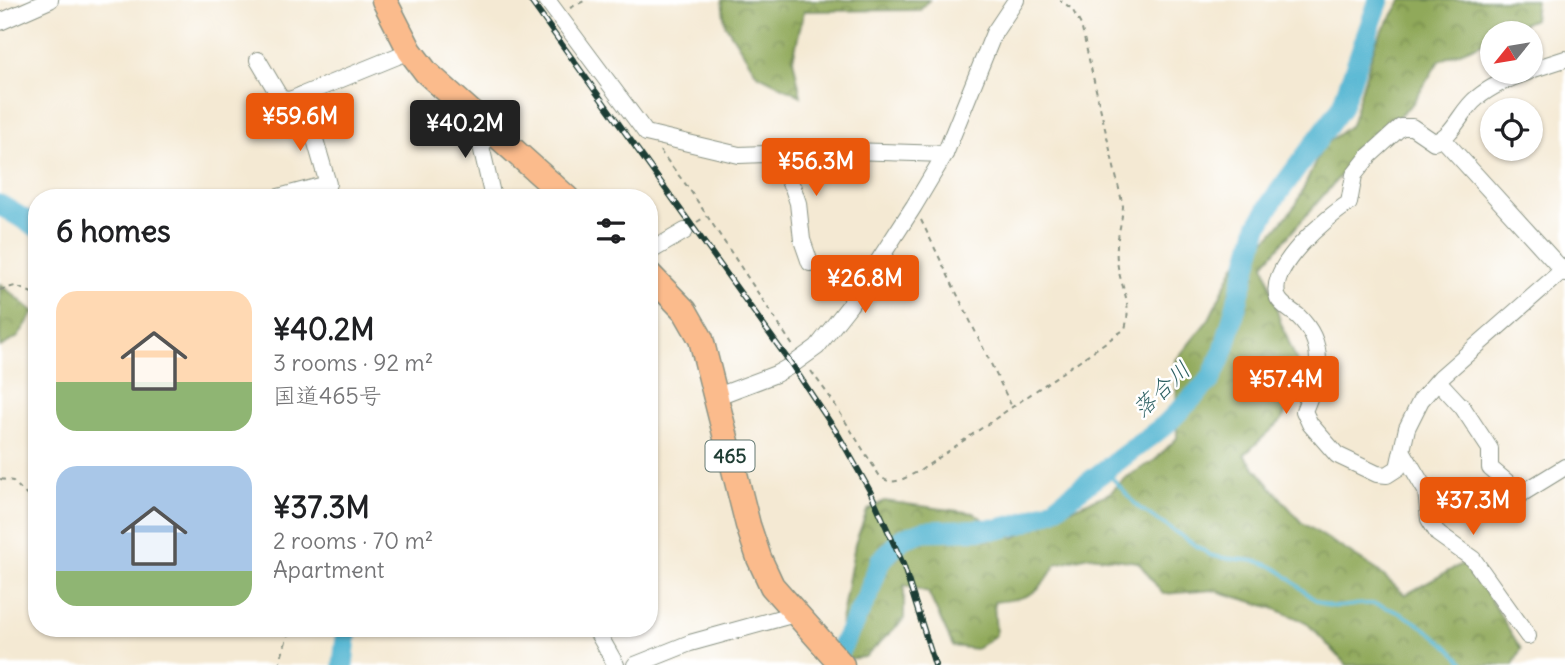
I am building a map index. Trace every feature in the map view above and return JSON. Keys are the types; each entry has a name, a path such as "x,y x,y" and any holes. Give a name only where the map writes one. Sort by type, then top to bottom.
{"highway":[{"path":"384,0 410,51 426,72 557,189"},
{"name":"465","path":"658,286 685,311 701,340 759,558 772,586 794,614 842,665"}],"street":[{"path":"0,22 50,0"},
{"path":"547,0 646,133 739,155 851,151 945,154"},
{"path":"715,397 776,374 801,358 817,347 850,305 945,154 994,33 1016,0"},
{"path":"258,60 281,99 290,100 410,51"},
{"path":"1544,66 1565,59"},
{"path":"1444,139 1564,271 1438,381 1421,400 1406,428 1398,468 1387,475 1377,474 1337,455 1310,424 1304,411 1318,379 1317,346 1310,329 1279,301 1276,288 1287,263 1305,240 1349,203 1354,175 1369,156 1401,127 1412,127 1434,142 1444,139 1475,99 1500,84"},
{"path":"302,95 328,184 309,189"},
{"path":"492,133 481,146 492,189"},
{"path":"773,154 796,195 802,240 810,263"},
{"path":"658,247 685,231"},
{"path":"1438,381 1462,408 1490,449 1490,468 1521,495 1565,467"},
{"path":"1403,452 1426,491 1429,519 1438,534 1473,559 1528,636"},
{"path":"635,665 690,643 794,614"},
{"path":"600,637 616,665"}],"path":[{"path":"557,14 586,0"},
{"path":"646,133 690,190 801,358 830,397 878,475 884,481 894,483 921,470 1125,329 1130,311 1117,261 1116,244 1122,226 1123,206 1081,25 1072,9 1060,0"},
{"path":"914,206 1011,404"},
{"path":"0,290 15,286 28,291"},
{"path":"0,479 13,481 28,497"},
{"path":"279,665 286,637"}],"green space":[{"path":"722,0 929,0 920,10 804,11 793,59 801,96 757,74 725,24"},
{"path":"1402,0 1536,0 1534,19 1529,21 1480,21 1480,44 1439,61 1412,104 1372,139 1264,264 1280,321 1302,374 1282,420 1244,455 1301,522 1377,570 1405,595 1467,561 1521,649 1513,665 1347,665 1306,622 1273,608 1213,590 1163,594 1138,562 1089,556 1056,564 1044,583 1031,594 994,602 996,635 976,649 953,646 928,592 904,585 904,619 865,657 847,659 841,621 855,544 867,511 884,501 973,513 1014,538 1048,518 1110,493 1125,478 1155,460 1177,438 1176,360 1209,319 1235,265 1272,234 1296,205 1323,146 1351,125 1376,41"},
{"path":"0,284 28,307 28,321 18,337 0,347"}],"waterway":[{"name":"落合川","path":"832,665 868,595 880,561 902,539 924,531 999,529 1023,523 1052,510 1165,425 1211,379 1224,350 1258,226 1273,200 1341,108 1379,0"},
{"name":"落合川","path":"0,205 28,222"},
{"path":"1105,470 1138,507 1210,555 1269,565 1323,604 1340,607 1373,604 1386,607 1411,619 1436,636 1466,665"},
{"name":"落合川","path":"343,665 346,637"}],"railway":[{"path":"530,0 792,365 839,436 870,491 903,564 935,665"}]}
